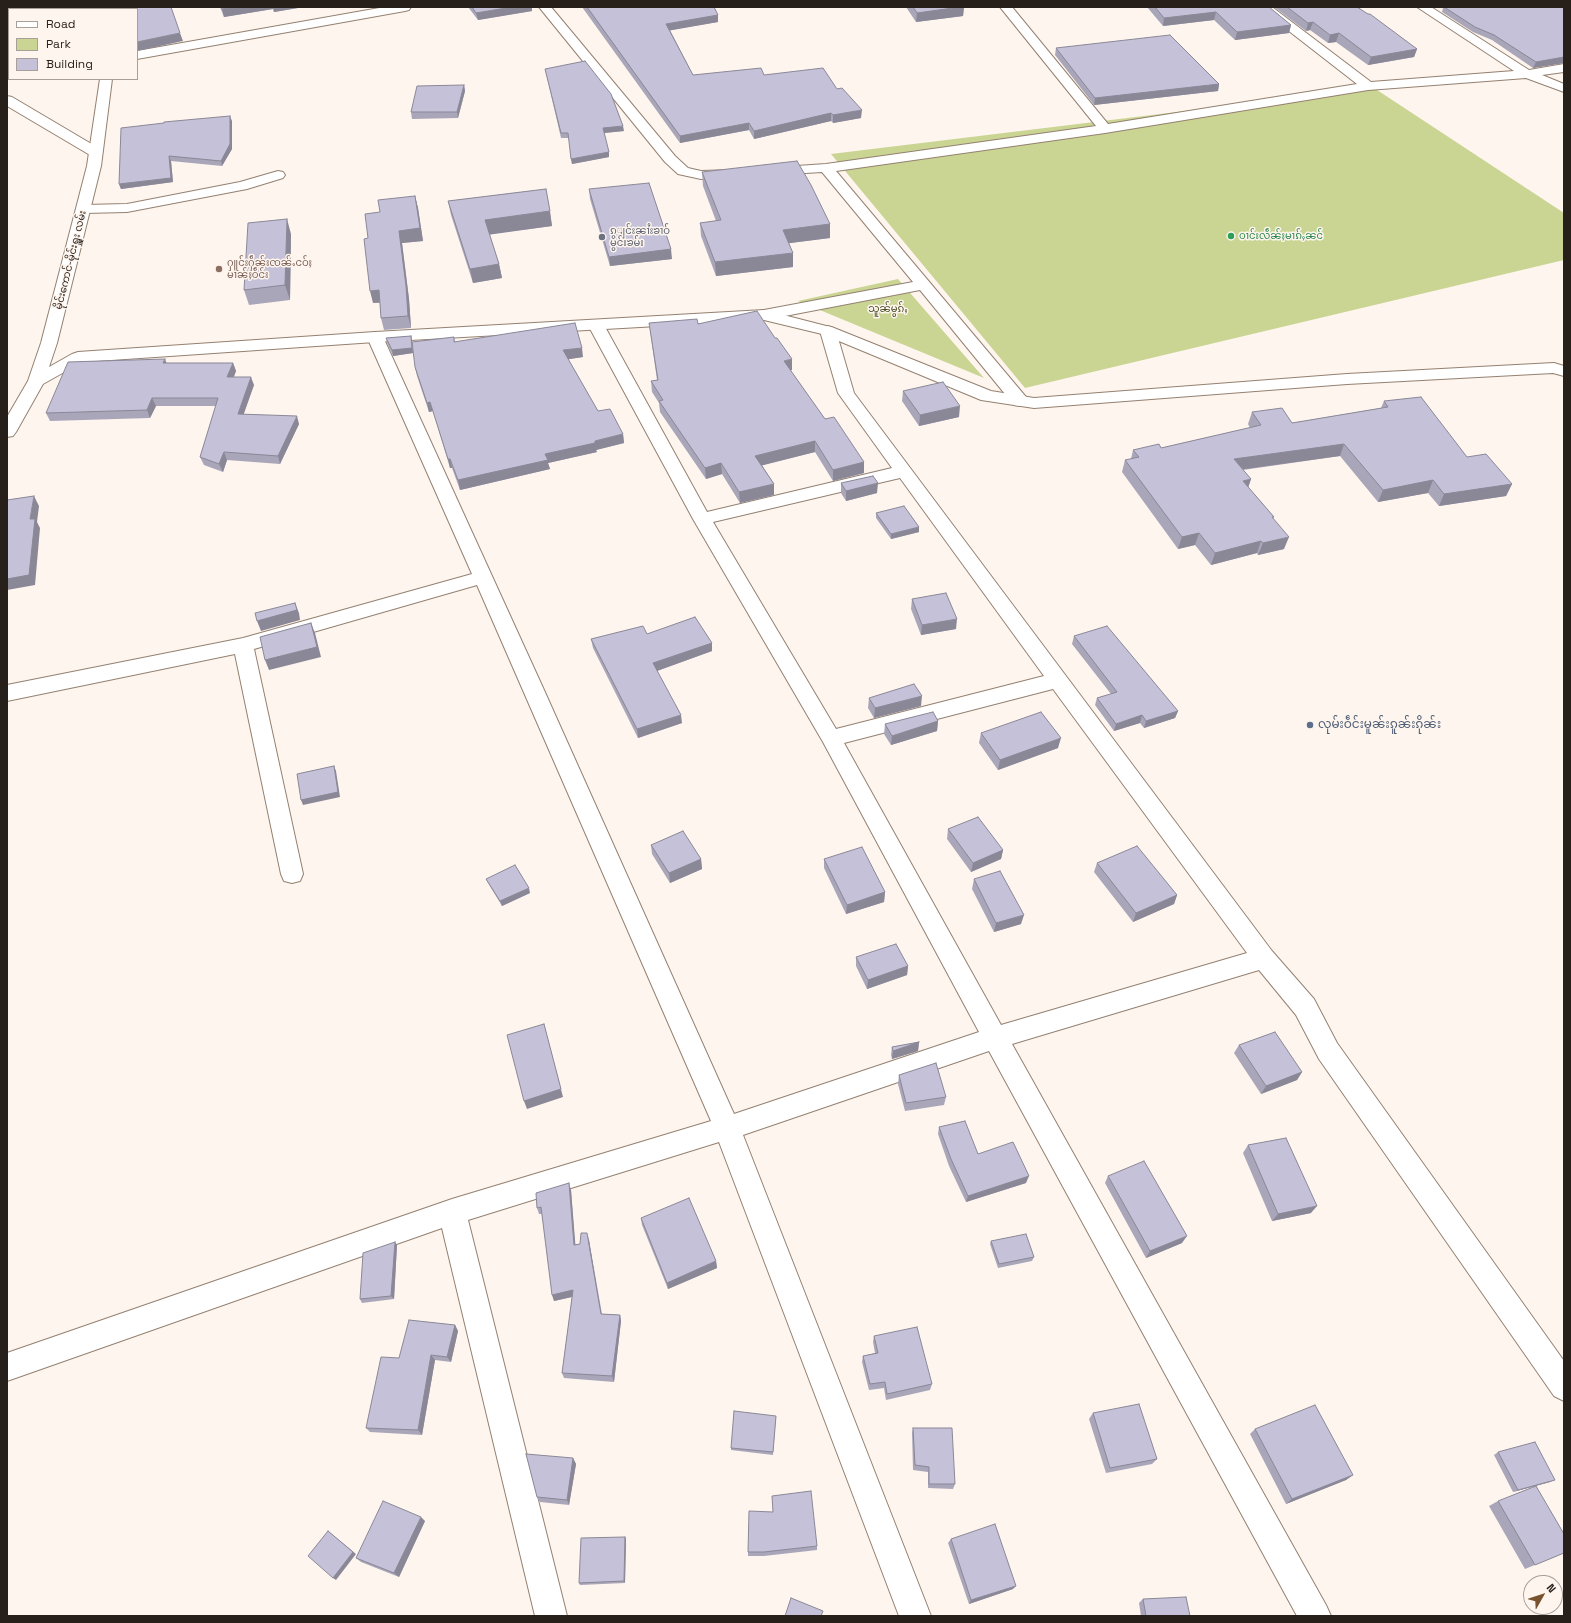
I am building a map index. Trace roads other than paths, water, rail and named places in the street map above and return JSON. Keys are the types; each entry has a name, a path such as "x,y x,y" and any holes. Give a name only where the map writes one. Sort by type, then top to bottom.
{"street":[{"path":"138,55 405,7"},
{"path":"545,7 670,159 683,171 701,175 826,168 1105,130 1368,86 1528,74 1564,68"},
{"path":"1006,7 1105,130"},
{"path":"1264,7 1368,86"},
{"path":"1423,7 1528,74 1564,88"},
{"name":"မိုင်းကောင်-မိုင်းရှူး လမ်း","path":"7,432 36,381 49,343 94,166 106,80"},
{"path":"7,100 95,152"},
{"path":"826,168 1020,401"},
{"path":"84,209 127,208 242,186 278,175"},
{"path":"36,381 78,357 375,337 764,315 924,285"},
{"path":"764,315 828,331 987,396 1034,402 1347,379 1554,368 1564,371"},
{"path":"596,325 702,519 831,738 995,1038 1315,1616"},
{"path":"828,331 846,393 1264,958 1305,1007 1328,1051 1564,1386"},
{"path":"375,337 483,577 726,1128 915,1616"},
{"path":"49,343 78,357"},
{"path":"702,519 905,471"},
{"path":"7,693 243,645 483,577"},
{"path":"243,645 292,874"},
{"path":"831,738 1058,680"},
{"path":"7,1367 452,1212 726,1128 995,1038 1264,958"},
{"path":"452,1212 551,1616"}],"place":[{"name":"ဝၢင်းလဵၼ်ႈမၢၵ်ႇၼင်","path":"1231,236"},
{"name":"ၵွျင်းၼၢႆးၶၢဝ် မွင်းၶမ်း","path":"602,237"},
{"name":"ႁူင်းႁဵၼ်းၸၼ်ႉငဝ်ႈ မၢၼ်ႈဝဵင်း","path":"219,269"},
{"name":"လုမ်းဝဵင်းမူၼ်းၵူၼ်းၵိုၼ်း","path":"1310,725"}],"park label":[{"name":"သူၼ်မွၵ်ႇ","path":"888,309"}]}
